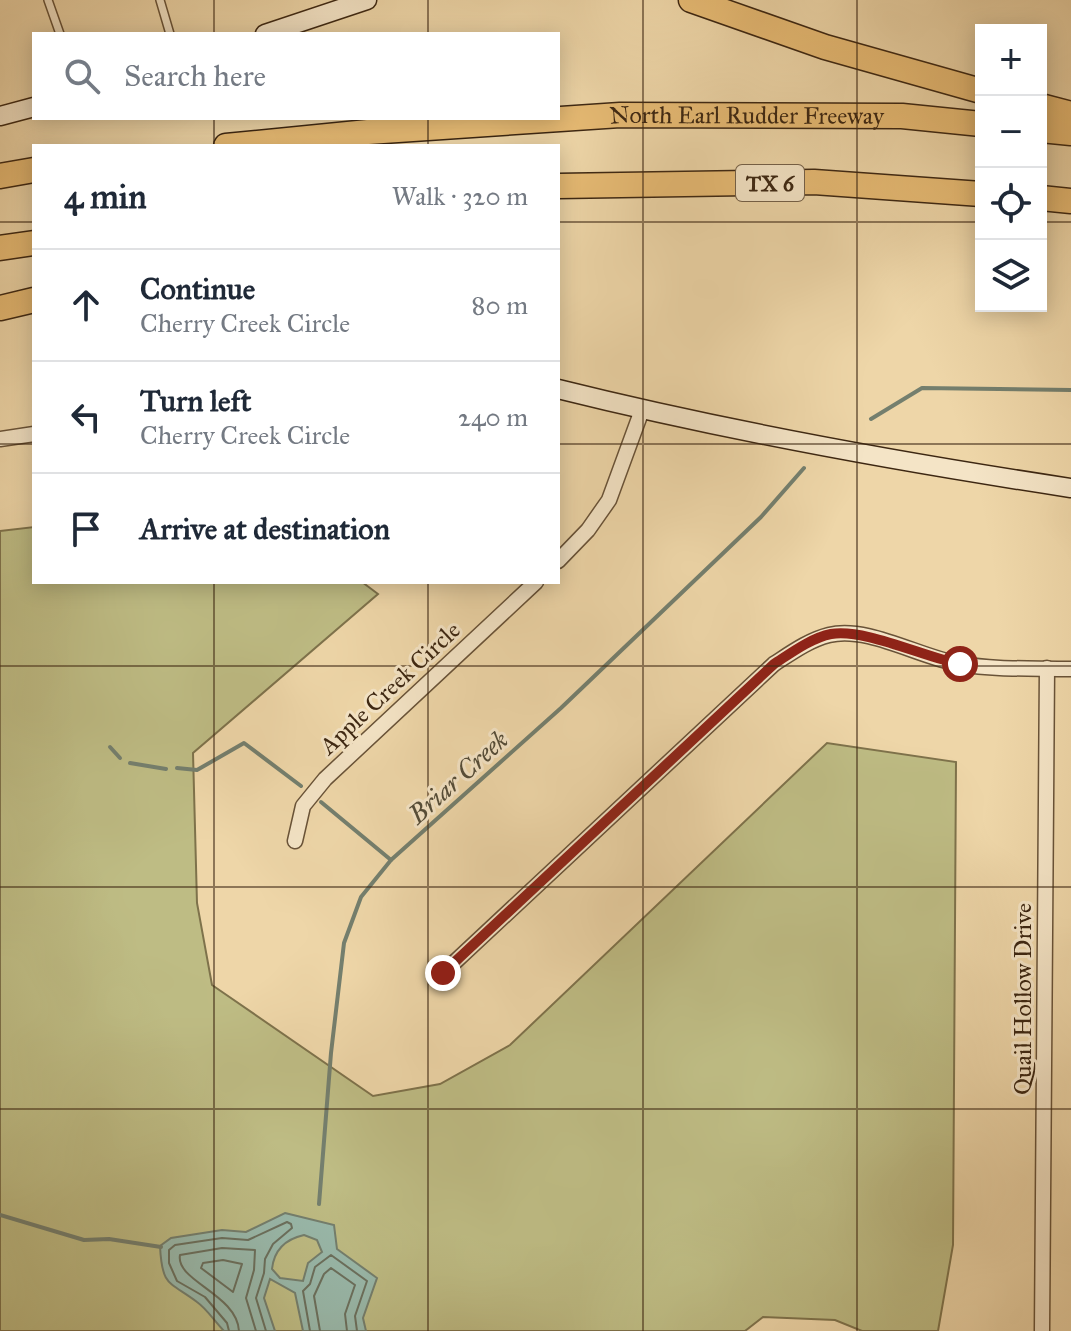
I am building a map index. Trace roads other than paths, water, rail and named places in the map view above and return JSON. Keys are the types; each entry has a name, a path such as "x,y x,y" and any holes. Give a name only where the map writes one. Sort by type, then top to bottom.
{"highway":[{"path":"691,0 825,47 975,89"},
{"path":"1047,108 1071,114"},
{"name":"North Earl Rudder Freeway","path":"560,119 620,115 902,116 975,123"},
{"name":"North Earl Rudder Freeway","path":"246,144 546,120"},
{"path":"1047,131 1071,133"},
{"path":"0,176 32,170"},
{"name":"TX 6","path":"560,186 814,182 975,194"},
{"path":"560,197 666,184"},
{"path":"1047,199 1071,201"},
{"path":"0,248 32,243"},
{"path":"0,310 32,301"}],"main road":[{"path":"271,32 367,0"},
{"path":"0,116 32,108"},
{"path":"0,310 32,309"},
{"path":"560,390 642,410 892,461 1071,488"}],"street":[{"path":"560,559 588,530 609,500 642,410"},
{"path":"0,439 32,434"},
{"name":"Apple Creek Circle","path":"295,841 303,806 325,779 534,584"},
{"path":"443,973 774,664 805,645 831,634 855,635 879,639 931,658 960,664 1071,669"},
{"name":"Quail Hollow Drive","path":"1042,1331 1047,668"}],"lane":[{"path":"48,0 59,32"},
{"path":"160,0 169,32"}],"water":[{"path":"285,1213 334,1225 337,1249 377,1278 363,1318 366,1331 303,1331 295,1293 270,1279 264,1298 275,1331 224,1331 201,1305 165,1276 160,1246 171,1238 222,1230 246,1232","holes":["304,1235 317,1240 322,1252 308,1263 303,1281 280,1278 272,1269 278,1251 292,1239"]}],"waterway":[{"name":"Briar Creek","path":"871,419 922,388 1071,390"},
{"name":"Briar Creek","path":"319,1204 331,1053 344,943 361,897 391,860 561,708 761,517 804,468"},
{"path":"177,768 197,770 244,743 301,786"},
{"path":"110,747 120,758"},
{"path":"130,763 166,769"},
{"path":"321,802 391,860"},
{"path":"0,1215 84,1240 109,1239 161,1247"}]}
